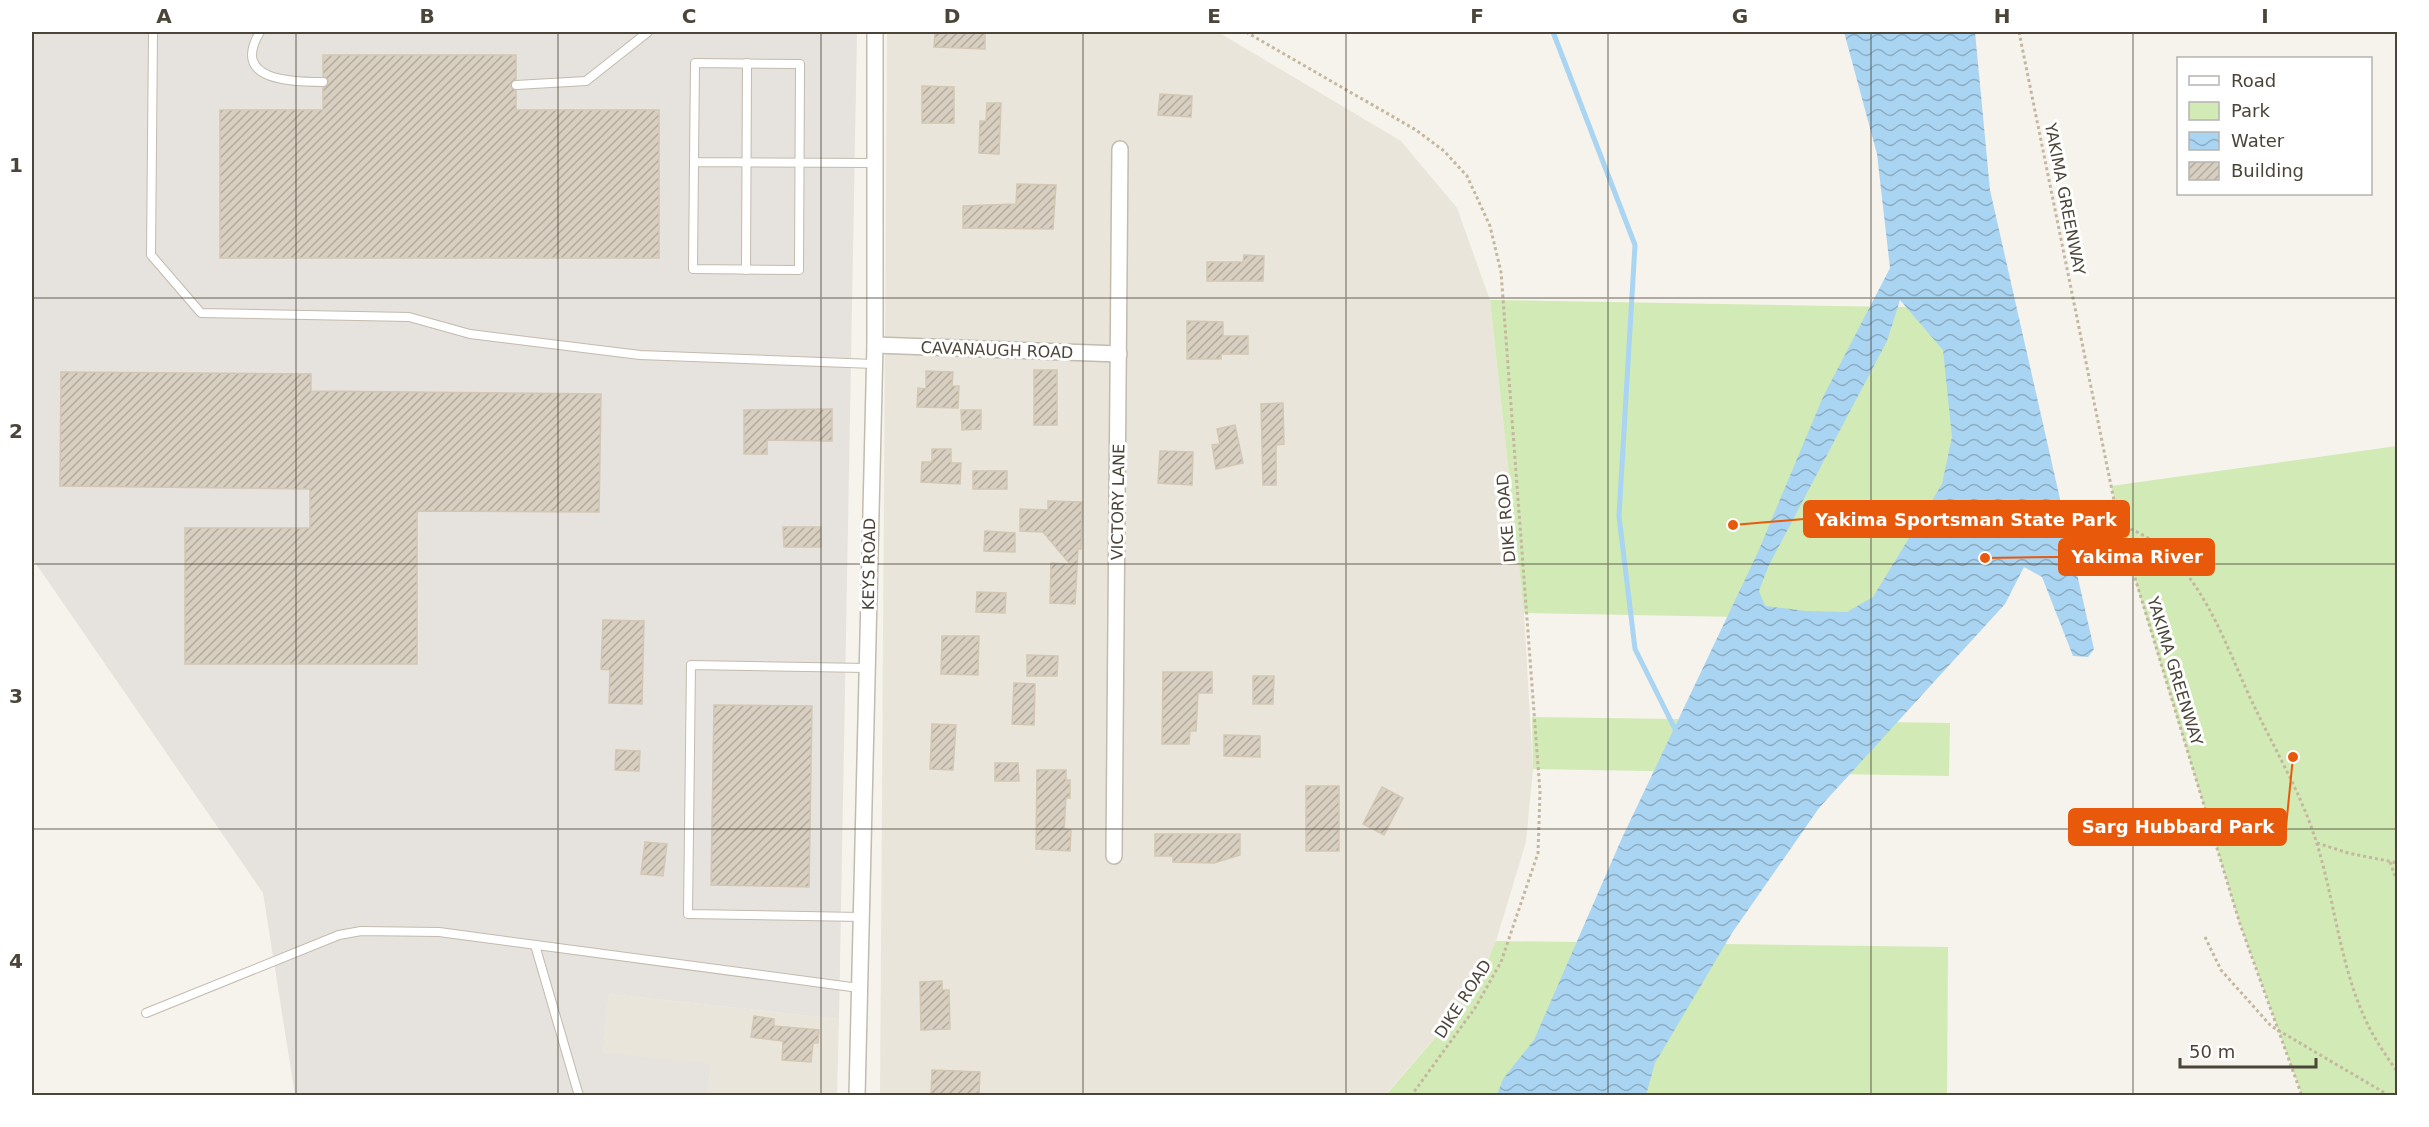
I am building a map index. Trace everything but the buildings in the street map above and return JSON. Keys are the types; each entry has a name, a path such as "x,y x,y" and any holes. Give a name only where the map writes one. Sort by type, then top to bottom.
{"street":[{"name":"KEYS ROAD","path":"857,1095 874,364 875,32"},
{"name":"VICTORY LANE","path":"1114,856 1120,149"},
{"name":"CAVANAUGH ROAD","path":"874,345 1119,354"}],"lane":[{"path":"153,32 151,255 201,313 409,317 470,334 640,355 874,364"},
{"path":"260,32 254,41 253,56 257,68 267,76 286,82 323,82"},
{"path":"516,85 586,81 648,32"},
{"path":"695,63 747,63 800,64 799,270 693,269 695,63"},
{"path":"746,270 747,63"},
{"path":"694,162 875,163"},
{"path":"861,917 688,914 691,665 867,668"},
{"path":"146,1013 339,935 361,931 439,932 859,988"},
{"path":"535,945 579,1095"}],"path":[{"name":"DIKE ROAD","path":"1246,32 1416,130 1444,151 1467,176 1490,226 1501,272 1507,383 1540,792 1538,853 1501,962 1475,1008 1411,1095"},
{"name":"YAKIMA GREENWAY","path":"2019,32 2119,525 2240,924 2302,1095"},
{"path":"2119,525 2135,529 2172,557 2205,601 2297,793 2317,843 2352,984 2367,1023 2397,1073"},
{"path":"2317,843 2348,853 2397,863"},
{"path":"2390,862 2397,884"},
{"path":"2205,937 2221,970 2271,1026 2390,1095"}],"shaded area":[{"path":"32,32 857,32 839,1019 609,994 603,1052 711,1064 708,1095 295,1095 263,893 32,558"},
{"path":"887,32 1218,32 1401,141 1457,208 1490,300 1524,613 1533,769 1526,842 1496,941 1473,994 1385,1095 880,1096"},
{"path":"609,994 839,1019 837,1095 708,1095 711,1065 603,1052"}],"green space":[{"path":"1490,300 1954,308 1951,621 1524,613"},
{"path":"2397,446 2397,1095 2302,1095 2240,924 2138,590 2111,486"},
{"path":"1532,717 1950,723 1949,776 1533,769"},
{"path":"1496,941 1948,947 1947,1095 1385,1096 1473,994"}],"water":[{"path":"1844,32 1975,32 1990,190 2094,649 2088,657 2073,656 2042,577 2024,567 2005,604 1819,808 1732,933 1655,1063 1646,1095 1497,1095 1503,1079 1534,1040 1622,838 1758,552 1823,397 1890,268 1877,154","holes":["1900,300 1943,350 1952,437 1942,484 1873,597 1847,612 1806,611 1765,606 1759,591 1769,565 1887,341"]}],"waterway":[{"path":"1553,32 1635,245 1619,516 1635,649 1677,733"}],"place":[{"name":"Yakima Sportsman State Park","path":"1733,525"},
{"name":"Yakima River","path":"1985,558"},
{"name":"Sarg Hubbard Park","path":"2293,757"}]}
